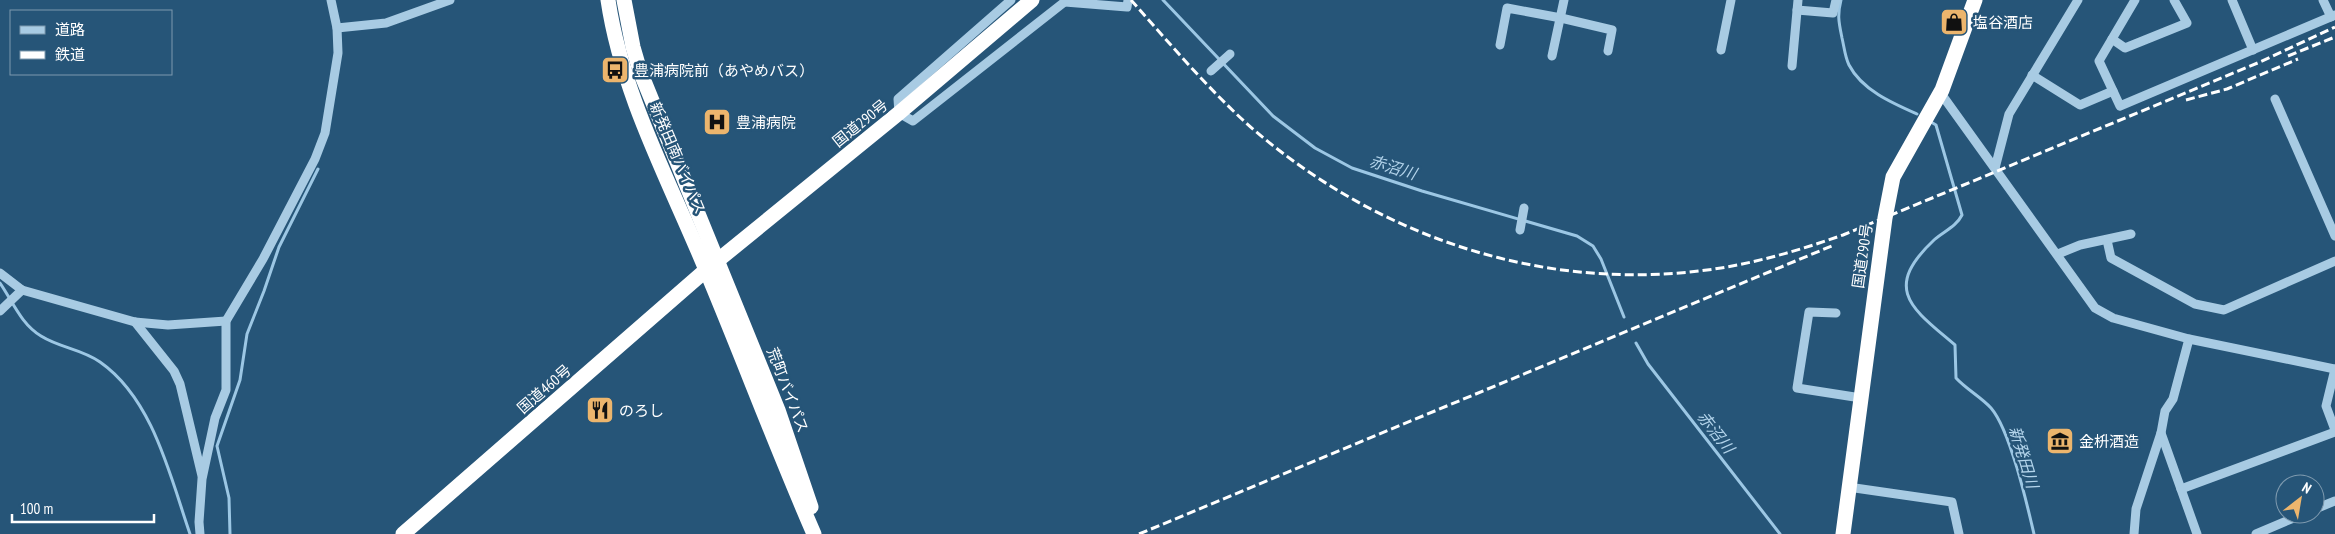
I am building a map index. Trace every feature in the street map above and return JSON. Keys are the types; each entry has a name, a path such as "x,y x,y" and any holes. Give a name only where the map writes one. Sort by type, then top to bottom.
{"highway":[{"name":"新発田南バイパス","path":"608,0 616,44 634,99 712,266"},
{"name":"新発田南バイパス","path":"624,0 633,47 640,71 712,266"},
{"name":"国道290号","path":"712,266 928,89 1032,0"},
{"name":"国道290号","path":"1843,534 1885,218 1893,177 1942,90 1975,0"},
{"name":"国道460号","path":"403,534 712,266"},
{"name":"荒町バイパス","path":"712,266 814,534"},
{"name":"荒町バイパス","path":"712,266 778,410 819,534"}],"street":[{"path":"200,534 202,479 215,418 226,390 226,321 263,259 315,159 325,133 338,53 337,28 331,0"},
{"path":"337,28 386,23 450,0"},
{"path":"1011,0 898,98 899,113 913,121 1066,1 1127,7 1128,0"},
{"path":"1552,56 1564,0"},
{"path":"1721,50 1731,0"},
{"path":"1792,66 1798,0"},
{"path":"1797,10 1833,13 1836,0"},
{"path":"1995,168 2009,114 2078,0"},
{"path":"2136,0 2099,61 2120,106 2333,16 2323,0"},
{"path":"2112,39 2125,48 2187,23 2174,0"},
{"path":"2232,0 2253,50"},
{"path":"1500,45 1507,8 1612,30 1608,51"},
{"path":"1212,71 1230,54"},
{"path":"2032,76 2080,105 2113,91"},
{"path":"1942,90 1942,95 2095,308 2113,318 2189,339 2335,369 2326,406 2335,431 2180,489"},
{"path":"2275,99 2335,236"},
{"path":"1520,230 1524,208"},
{"path":"2058,254 2080,245 2132,234"},
{"path":"2107,240 2111,258 2195,304 2224,310 2335,261"},
{"path":"0,273 22,290 135,322 168,325 226,321"},
{"path":"0,311 22,290"},
{"path":"1836,313 1809,312 1797,388 1861,398"},
{"path":"135,322 174,371 180,384 202,479"},
{"path":"2134,534 2136,509 2165,411 2173,399 2189,339"},
{"path":"2160,433 2197,534"},
{"path":"1848,487 1952,502 1959,534"},
{"path":"2257,534 2280,524"}],"waterway":[{"name":"赤沼川","path":"1163,0 1273,116 1315,148 1352,168 1422,191 1577,236 1593,246 1601,259 1624,317"},
{"name":"新発田川","path":"1841,0 1840,28 1849,65 1862,82 1878,95 1917,114"},
{"name":"新発田川","path":"1931,122 1936,125 1962,215 1950,229 1934,240 1918,257 1909,272 1906,286 1909,298 1916,309 1955,345 1956,378 1987,404 1998,419 2017,468 2034,534"},
{"path":"230,534 229,498 217,446 240,380 247,334 279,247 318,169"},
{"path":"0,283 18,312 34,331 48,340 86,354 100,362 134,396 146,417 167,464 190,534"},
{"name":"赤沼川","path":"1636,343 1648,364 1780,534"}],"railway":[{"path":"1131,0 1196,73 1248,125 1316,176 1368,208 1423,233 1480,253 1539,266 1599,274 1660,274 1721,268 1798,250 1843,235 2260,62 2335,27"},
{"path":"2288,56 2335,37"},
{"path":"2186,100 2227,89 2298,59"},
{"path":"1139,534 1834,245"}],"place":[{"name":"塩谷酒店","path":"1954,22"},
{"name":"豊浦病院前（あやめバス）","path":"615,70"},
{"name":"豊浦病院","path":"717,122"},
{"name":"のろし","path":"600,410"},
{"name":"金枡酒造","path":"2060,441"}]}
